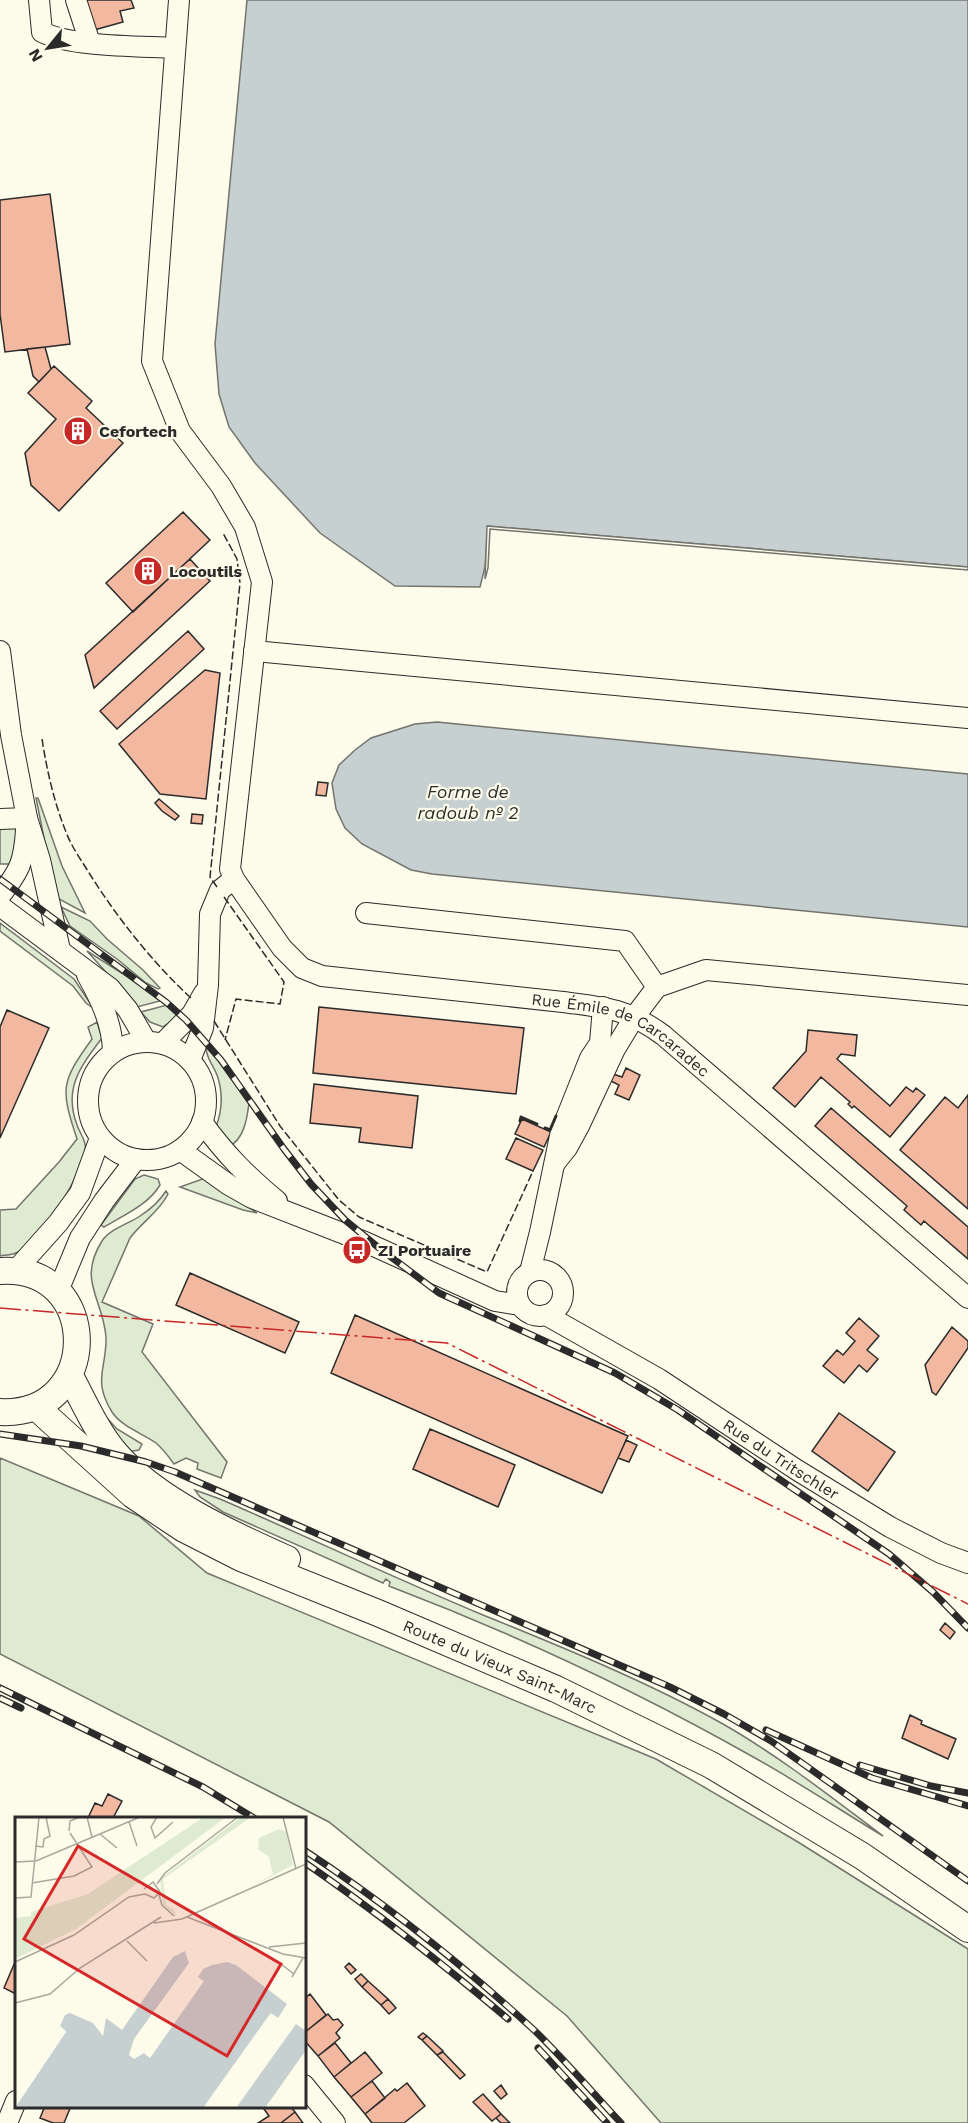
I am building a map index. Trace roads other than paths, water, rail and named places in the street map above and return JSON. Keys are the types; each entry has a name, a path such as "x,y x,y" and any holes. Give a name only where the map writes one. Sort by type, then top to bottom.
{"main road":[{"path":"0,1412 14,1413 36,1407 56,1394 70,1376 78,1354 78,1331 71,1310 58,1291 38,1277 8,1270"},
{"name":"Route du Vieux Saint-Marc","path":"70,1376 97,1426 116,1454 143,1479 180,1504 270,1552 567,1679 716,1751 951,1902 968,1916"},
{"name":"Route du Vieux Saint-Marc","path":"36,1407 133,1494 184,1529 241,1558 378,1612 556,1689 711,1765 862,1856 968,1929"}],"street":[{"path":"39,0 42,32 52,38 90,43 175,48"},
{"path":"76,0 90,43"},
{"path":"179,0 152,361 180,431 221,486 245,527 262,582 230,869 234,879 220,890 210,914 208,986 203,1028 190,1060"},
{"path":"0,651 11,735 27,818 40,860 60,950"},
{"path":"254,651 968,718"},
{"path":"0,819 27,818"},
{"path":"0,896 21,866 25,855 27,818"},
{"name":"Rue Émile de Carcaradec","path":"234,879 282,948 302,968 322,976 603,1007 635,1016 663,1035 968,1298"},
{"path":"0,906 110,988 154,1042"},
{"path":"366,913 625,941 657,987"},
{"path":"82,967 103,1004 110,1026 113,1051"},
{"path":"596,1069 657,987 706,970 968,995"},
{"path":"154,1042 192,1014 208,986"},
{"path":"520,1305 517,1295 540,1232 555,1163 567,1148 579,1126 596,1069 603,1007"},
{"path":"154,1042 177,1050 190,1060 200,1074 205,1089 206,1106 202,1122 193,1137 180,1150 160,1159 136,1159 116,1151 100,1138 87,1108 87,1092 92,1076 101,1062 113,1051 129,1043 154,1042"},
{"path":"202,1122 223,1151 239,1168 288,1211"},
{"path":"8,1270 58,1223 80,1193 100,1138"},
{"path":"180,1150 229,1185 252,1198 372,1245 495,1301 520,1305 534,1315 546,1316 559,1306 563,1295 561,1283 553,1273 540,1232"},
{"path":"58,1291 80,1238 104,1201 136,1159"},
{"path":"478,1292 545,1270 553,1273"},
{"name":"Rue du Tritschler","path":"563,1295 574,1316 601,1345"},
{"name":"Rue du Tritschler","path":"546,1316 659,1379 880,1521 934,1549 968,1563"},
{"path":"306,2087 335,2123"},
{"path":"7,2123 15,2103"}],"water":[{"path":"247,0 968,0 968,567 488,526 485,567 480,587 395,586 320,533 255,463 229,427 219,394 215,344"},
{"name":"Forme de radoub nº 2","path":"437,722 968,774 968,927 432,874 411,870 362,844 345,828 336,809 332,783 339,765 371,738 415,724"}],"railway":[{"path":"0,879 166,1002 186,1020 221,1060 311,1184 345,1220 379,1248 439,1293 615,1373 678,1410 889,1554 933,1592 968,1628"},
{"path":"0,1434 81,1446 146,1462 175,1472 670,1687 771,1741 968,1881"},
{"path":"0,1688 203,1787 252,1817"},
{"path":"0,1698 21,1708"},
{"path":"766,1730 872,1778 968,1806"},
{"path":"860,1765 931,1786 968,1793"},
{"path":"306,1851 394,1913 479,1982 534,2030 621,2123"},
{"path":"306,1863 408,1938 508,2019"},
{"path":"538,2048 607,2123"}],"place":[{"name":"Cefortech","path":"78,431"},
{"name":"Locoutils","path":"148,571"},
{"name":"ZI Portuaire","path":"357,1250"}]}
